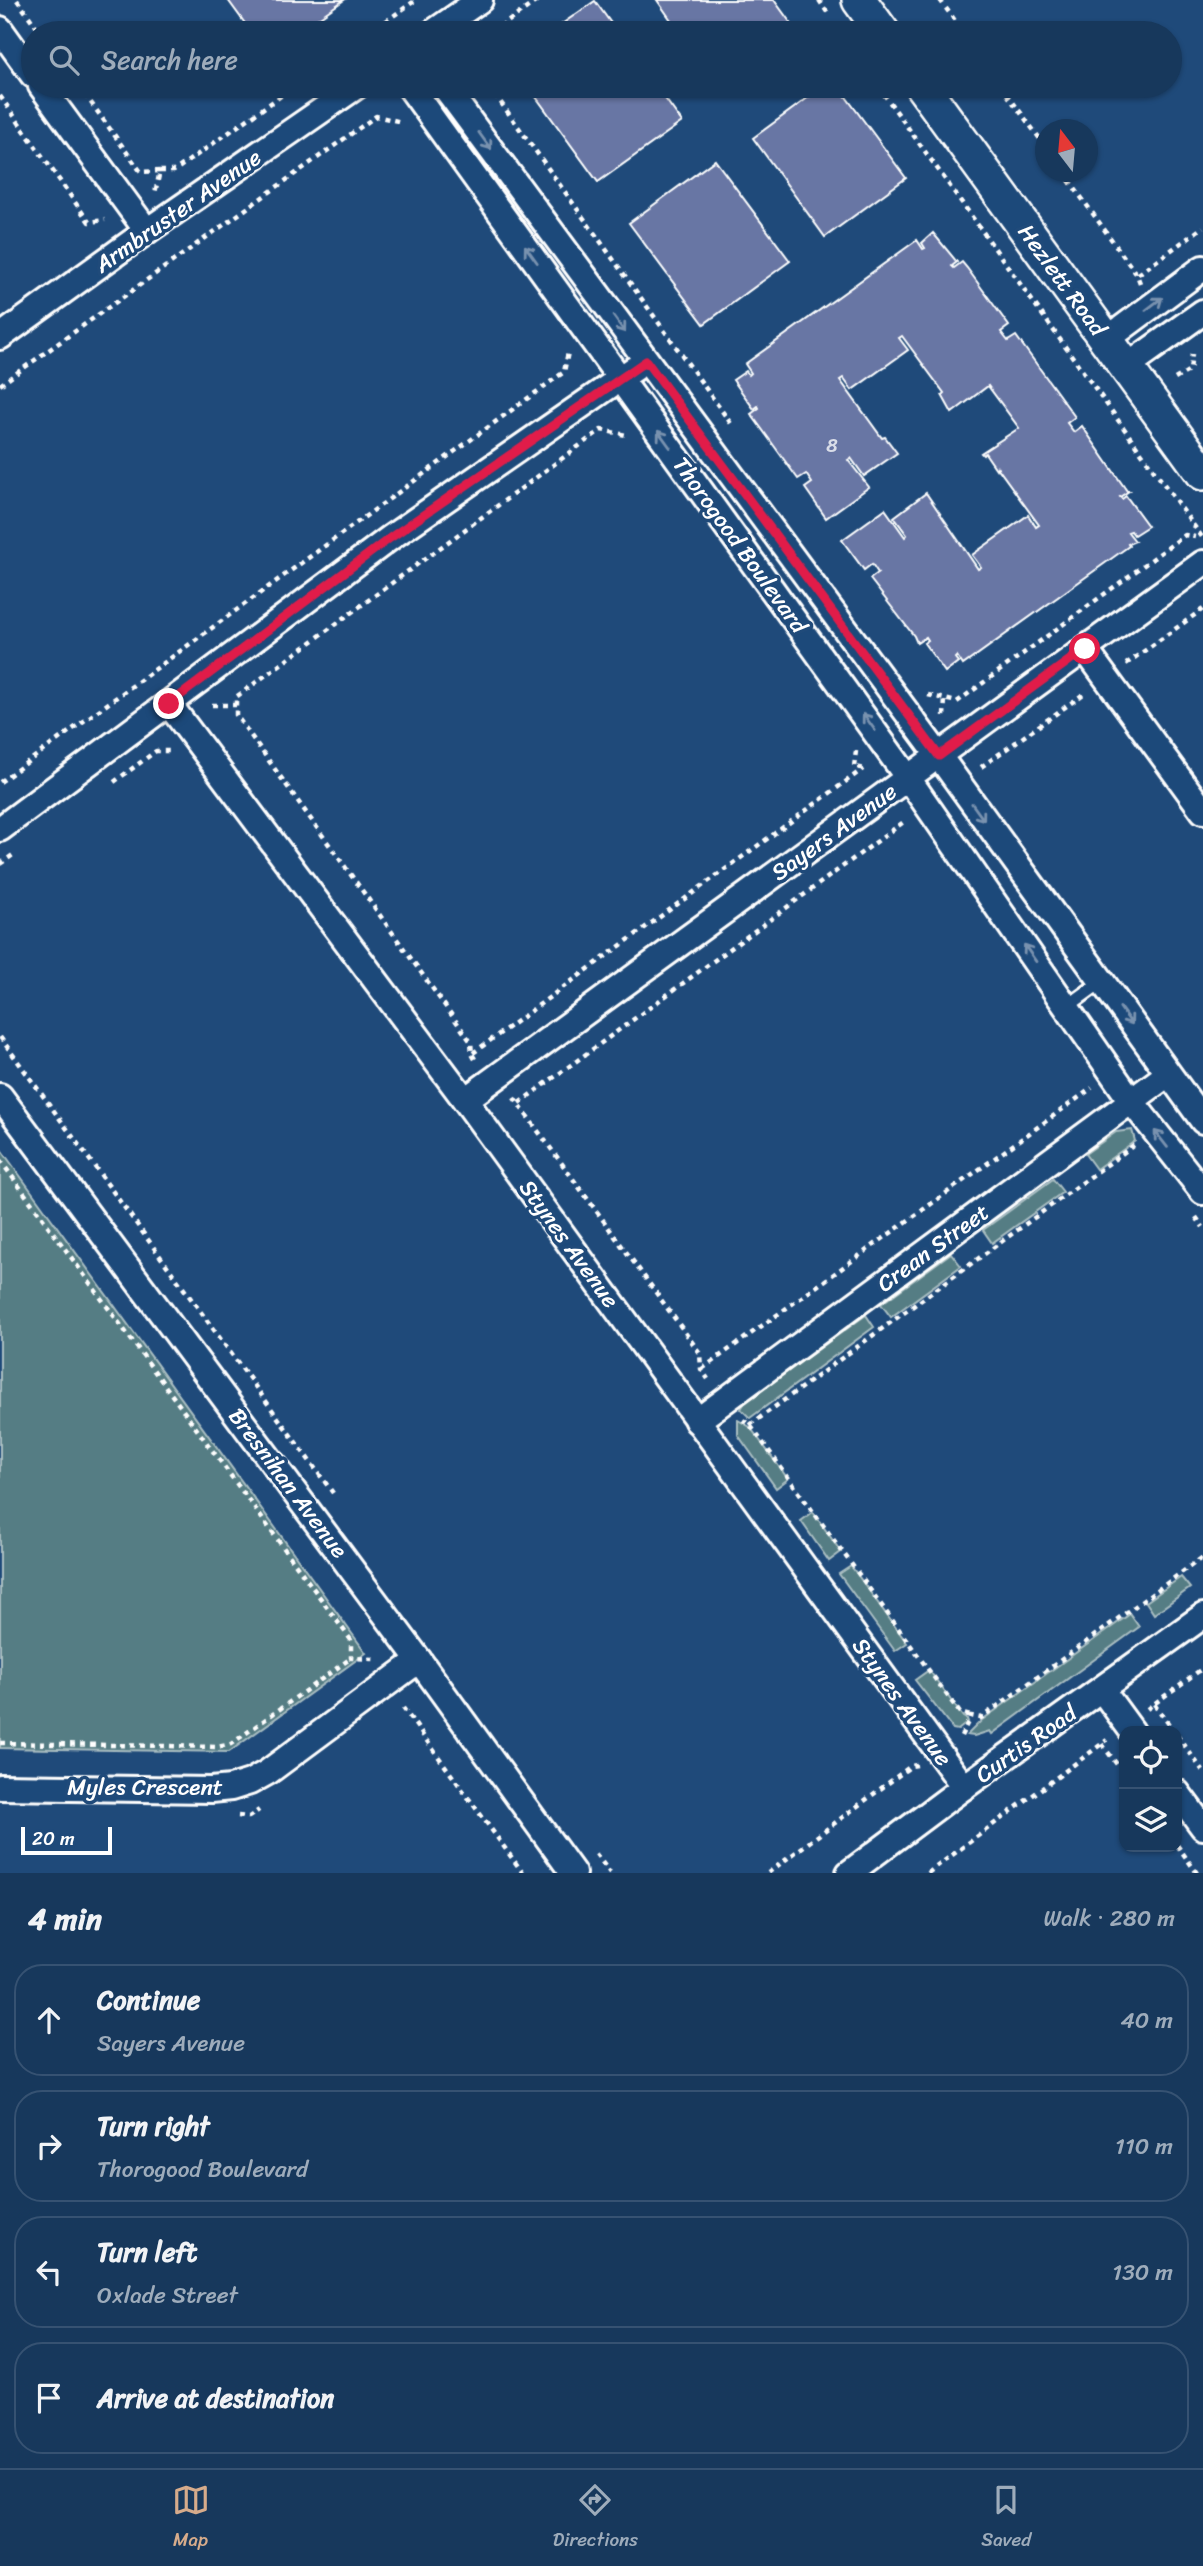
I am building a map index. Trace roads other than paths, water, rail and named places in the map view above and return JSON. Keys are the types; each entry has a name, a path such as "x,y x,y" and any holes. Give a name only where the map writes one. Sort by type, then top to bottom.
{"main road":[{"path":"859,0 874,21"},
{"name":"Hezlett Road","path":"931,98 1203,474"}],"street":[{"path":"449,21 480,0"},
{"path":"0,29 21,58"},
{"path":"50,98 147,231"},
{"name":"Armbruster Avenue","path":"0,337 340,98"},
{"name":"Thorogood Boulevard","path":"419,98 908,778 1132,1102 1203,1192"},
{"name":"Thorogood Boulevard","path":"453,98 939,756 1203,1121"},
{"path":"1106,340 1203,268"},
{"path":"1126,367 1203,312"},
{"path":"0,829 390,538 646,361"},
{"name":"Sayers Avenue","path":"465,1100 1203,563"},
{"path":"1085,649 1203,811"},
{"name":"Stynes Avenue","path":"169,704 465,1100 964,1787"},
{"name":"Crean Street","path":"697,1421 1168,1074"},
{"name":"Bresnihan Avenue","path":"0,1096 419,1660 573,1873"},
{"name":"Curtis Road","path":"849,1873 1203,1616"},
{"name":"Myles Crescent","path":"0,1787 190,1790 231,1788 268,1772 419,1660"},
{"path":"1102,1690 1129,1726"},
{"path":"1182,1799 1203,1827"}],"lane":[{"path":"1068,1006 1101,982"}]}
